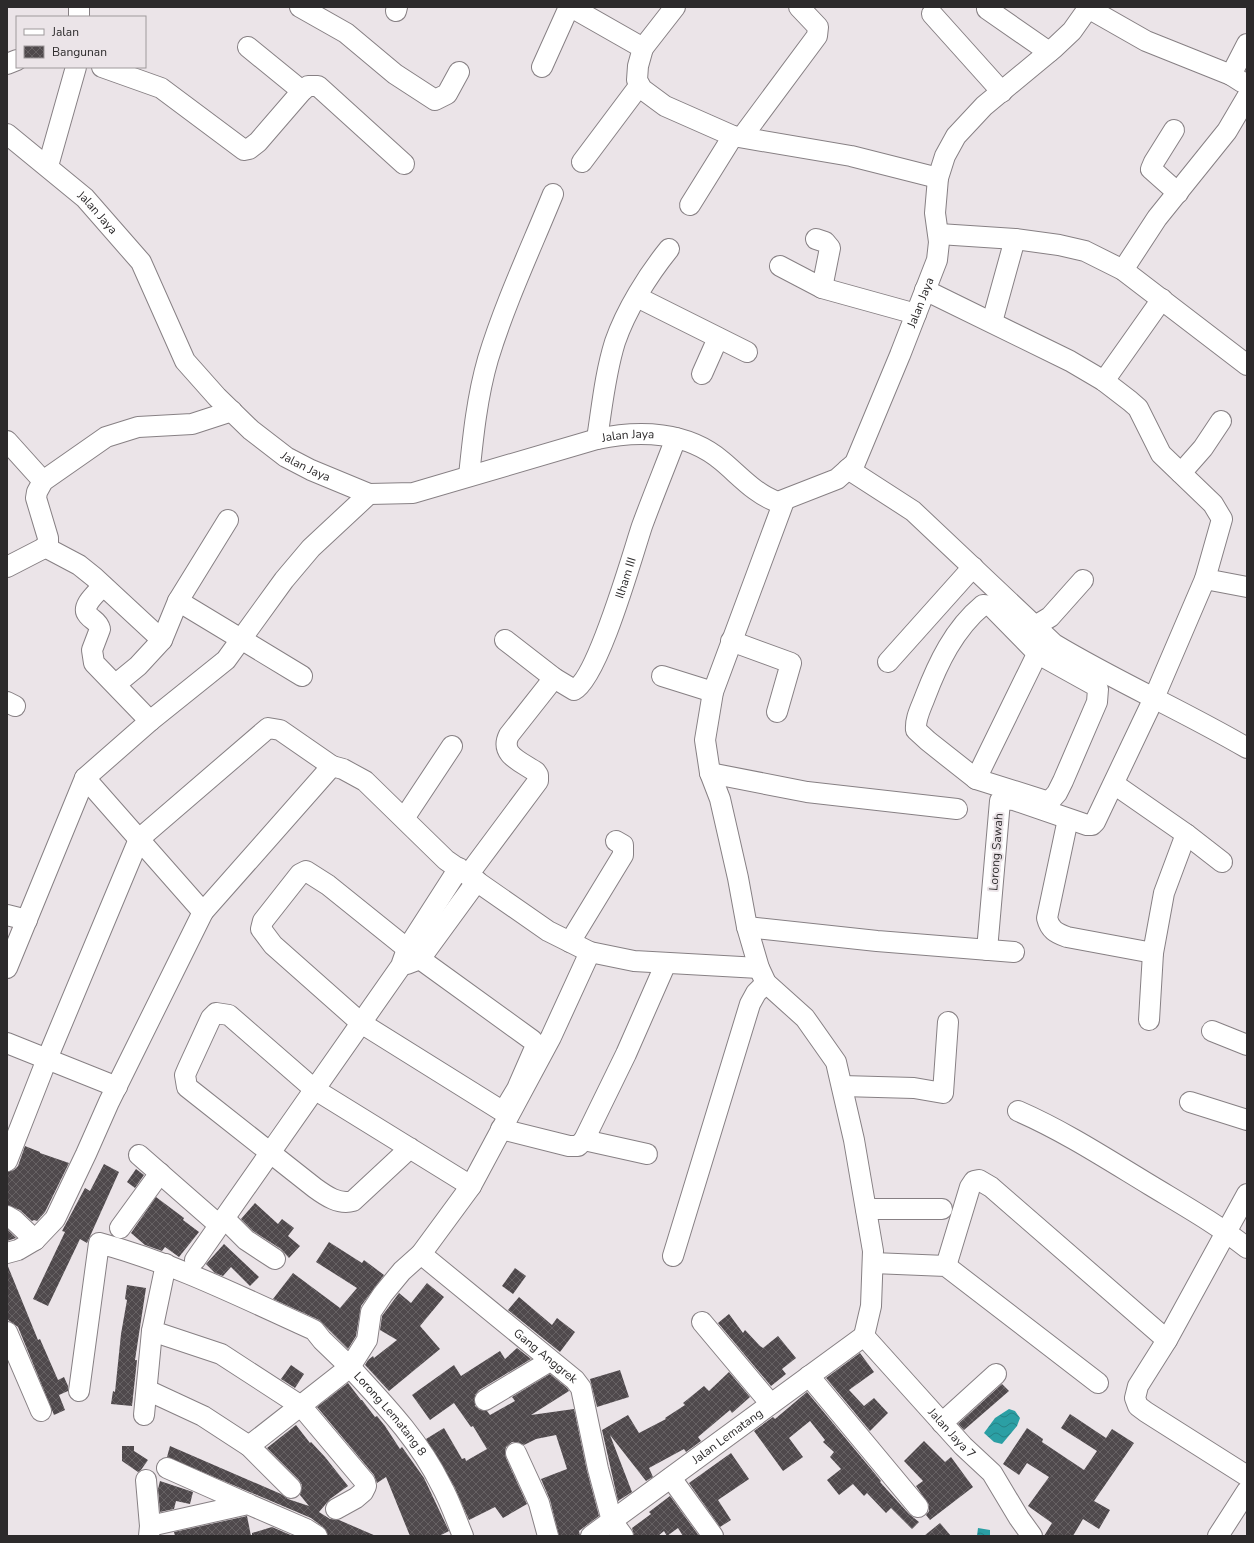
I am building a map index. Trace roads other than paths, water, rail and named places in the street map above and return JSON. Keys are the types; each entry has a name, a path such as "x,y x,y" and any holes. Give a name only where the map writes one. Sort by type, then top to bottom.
{"street":[{"path":"300,7 346,33 395,74 435,100 447,94 459,72"},
{"path":"542,67 570,7 643,48"},
{"path":"675,7 664,24 643,48 637,74 639,86 665,106 738,137 851,156 938,178"},
{"path":"690,205 738,137 817,36 818,27 799,7"},
{"path":"1088,8 1146,41 1231,75 1247,87"},
{"name":"Jalan Jaya","path":"7,134 48,166 85,198 141,262 185,361 195,374 251,430 286,457 311,470 369,494 413,493 597,439 614,435 641,433 676,438 711,452 765,497 778,502 784,501 837,479 855,463 937,260 939,234 935,213 938,178 945,156 956,136 984,106 1072,31 1088,8"},
{"path":"987,9 1049,52"},
{"path":"932,14 1002,92"},
{"path":"1231,75 1247,44"},
{"path":"248,47 302,91"},
{"path":"48,166 76,68"},
{"path":"105,68 161,88 244,150 249,149 258,142 302,91 308,86 318,86 404,164"},
{"path":"582,162 639,86"},
{"path":"1123,270 1157,218 1227,131 1247,96"},
{"path":"1174,130 1151,169 1178,193"},
{"path":"469,476 475,420 488,360 498,329 553,194"},
{"path":"939,234 1015,239 1059,245 1085,251 1123,270 1247,365"},
{"path":"816,238 825,242 830,248 822,288"},
{"path":"992,322 1015,239"},
{"path":"597,439 606,377 616,341 652,270 668,249"},
{"path":"780,266 822,288 916,314"},
{"name":"Lorong Sawah","path":"925,290 1070,361 1104,381 1138,408 1161,454 1213,504 1222,519 1205,579 1154,698 1100,816 1092,825 1068,819 1014,800 1003,799 1000,801 987,950"},
{"path":"637,297 747,352"},
{"path":"1104,381 1162,299"},
{"path":"702,374 718,338"},
{"path":"7,567 48,544 48,538 36,498 37,492 43,481 106,437 124,430 138,427 192,424 232,411"},
{"path":"1180,473 1203,448 1221,421"},
{"name":"Ilham III","path":"505,640 554,678 574,690 578,688 598,652 642,527 676,438"},
{"path":"7,441 43,481"},
{"path":"848,469 912,512 973,566 1039,639 1054,644 1078,659 1206,724 1247,748"},
{"path":"7,968 85,778 150,721 226,660 284,580 311,548 369,494"},
{"path":"784,501 713,692 705,740 710,773 725,821 747,927 763,976 805,1018 836,1062 854,1140 873,1251 871,1306 864,1336"},
{"path":"116,684 138,666 162,640 178,600 228,520"},
{"path":"45,547 79,565 162,640"},
{"path":"888,662 973,566"},
{"path":"1205,579 1247,588"},
{"path":"976,779 1050,617 1083,580"},
{"path":"103,586 88,603 86,611 87,615 98,622 100,629 92,650 94,664 116,684 150,721"},
{"path":"178,600 302,676"},
{"path":"987,605 992,606 1001,615 1039,639 1098,689 1097,702 1063,781 1057,793 1049,802 976,779 916,730 917,718 935,669 945,650 980,608 987,605"},
{"path":"732,641 791,663 777,712"},
{"path":"662,676 713,692"},
{"path":"195,1260 361,1023 538,781 538,775 536,772 510,755 506,750 506,745 510,736 554,678"},
{"path":"7,1161 47,1059 138,839 268,728 275,728 285,733 332,766 343,769 365,781 405,817 446,860 548,931 590,952 634,960 763,976"},
{"path":"405,817 452,746"},
{"path":"7,1254 18,1250 35,1240 55,1219 117,1087 203,912 332,766"},
{"path":"710,773 807,792 956,809"},
{"path":"85,778 203,912"},
{"path":"1114,784 1186,834 1222,862"},
{"path":"1068,819 1047,918 1050,928 1054,932 1067,937 1153,953"},
{"path":"1149,1020 1153,953 1164,893 1186,834"},
{"path":"570,942 623,855 623,845 616,842"},
{"path":"306,871 322,881 410,958 532,1040 535,1044 517,1089 505,1109 502,1110 361,1023 274,945 261,929 263,921 300,874 306,871"},
{"path":"7,915 27,920"},
{"path":"747,927 1014,952"},
{"path":"79,1391 98,1243 137,1253 166,1264 314,1330 322,1340 350,1366 367,1340 371,1312 375,1306 402,1271 421,1254 471,1186 551,1037 590,952"},
{"path":"501,1129 569,1146 578,1146 584,1140 626,1054 666,963"},
{"path":"673,1256 750,1004 763,976"},
{"path":"410,1148 355,1200 347,1202 332,1198 314,1188 187,1087 185,1075 211,1018 216,1013 229,1015 314,1089 410,1148 471,1186"},
{"path":"842,1086 914,1088 943,1093 948,1022"},
{"path":"1212,1030 1247,1044"},
{"path":"7,1044 117,1087"},
{"path":"1190,1102 1247,1120"},
{"path":"1018,1111 1052,1126 1227,1232 1247,1248"},
{"path":"584,1140 647,1154"},
{"path":"139,1155 221,1221 275,1259"},
{"path":"120,1228 160,1173"},
{"path":"946,1266 970,1187 974,1181 979,1180 991,1188 1168,1340"},
{"path":"1247,1194 1168,1340 1138,1386 1135,1395 1135,1402 1146,1412 1247,1476"},
{"path":"866,1209 942,1209"},
{"path":"7,1216 14,1220 35,1240"},
{"name":"Gang Anggrek","path":"421,1254 575,1380 584,1395 598,1469 617,1528"},
{"path":"873,1263 946,1266 1098,1383"},
{"path":"144,1415 152,1331 166,1264"},
{"path":"702,1322 770,1403"},
{"path":"152,1331 221,1354 301,1406 365,1482 366,1486 362,1492 336,1509"},
{"path":"7,1332 41,1411"},
{"name":"Jalan Lematang","path":"592,1536 617,1528 671,1478 770,1403 864,1336"},
{"name":"Jalan Jaya 7","path":"864,1336 942,1423 992,1473 1019,1518 1032,1536"},
{"path":"485,1400 550,1360"},
{"name":"Lorong Lematang 8","path":"249,1446 350,1366 402,1424 426,1459 442,1485 463,1536"},
{"path":"942,1423 996,1374"},
{"path":"809,1376 918,1507"},
{"path":"147,1390 203,1416 249,1446 291,1488"},
{"path":"516,1453 539,1503 548,1536"},
{"path":"166,1468 306,1529 317,1536"},
{"path":"671,1478 714,1536"},
{"path":"146,1480 149,1531 248,1504"},
{"path":"1218,1536 1244,1501"}],"water":[{"path":"1009,1409 1015,1411 1020,1418 1017,1426 1002,1444 994,1442 984,1433 995,1418"},
{"path":"978,1528 990,1530 990,1536 977,1536"}]}
